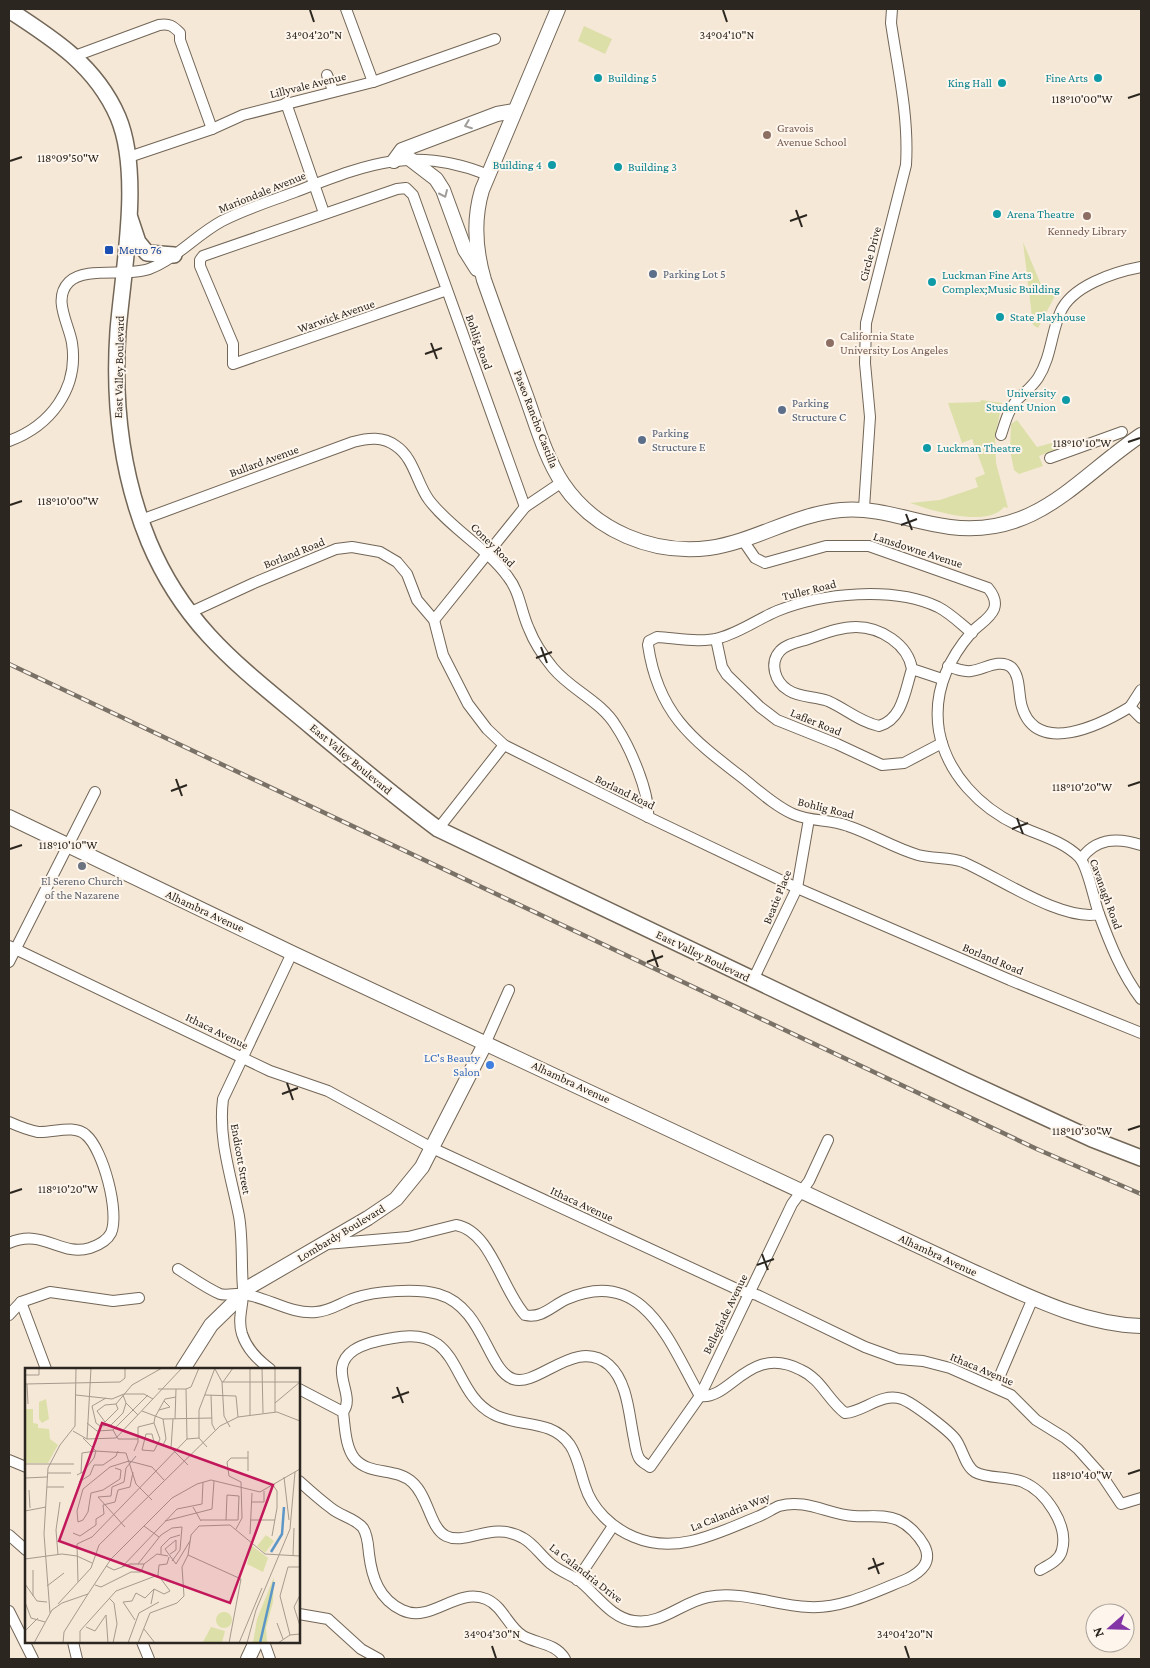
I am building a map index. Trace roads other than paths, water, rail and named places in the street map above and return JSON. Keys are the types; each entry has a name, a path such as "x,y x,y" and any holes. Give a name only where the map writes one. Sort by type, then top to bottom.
{"main road":[{"name":"East Valley Boulevard","path":"9,10 75,56 94,77 111,105 124,134 129,157 128,212 118,334 117,412 122,452 141,520 158,561 189,613 223,653 395,796 438,828 1049,1120 1141,1158"},
{"path":"128,212 138,242 147,253 174,255"}],"street":[{"path":"346,9 373,82"},
{"name":"Paseo Rancho Castilla","path":"558,9 488,175 480,200 476,222 477,257 547,451 562,482 584,508 599,521 626,537 643,543 673,549 699,549 719,546 795,520 822,513 864,508 952,527 988,528 1036,513 1053,503 1141,435"},
{"name":"Circle Drive","path":"864,508 870,417 865,363 866,323 906,165 907,150 906,117 891,23 892,9"},
{"path":"75,56 159,25 173,26 180,33 180,40 212,129"},
{"name":"Lillyvale Avenue","path":"129,157 212,129 243,115 334,90 373,82 494,39"},
{"path":"327,75 334,90"},
{"path":"286,103 324,213"},
{"path":"394,161 402,150 497,114 514,111"},
{"path":"410,160 434,177 443,190 465,250 484,280"},
{"name":"Mariondale Avenue","path":"9,441 23,436 43,424 55,410 71,379 72,342 62,304 63,291 74,277 86,274 124,274 151,268 174,255 221,222 314,185 380,162 410,160 453,163 488,175"},
{"name":"Bohlig Road","path":"324,213 396,188 406,188 413,194 525,506"},
{"name":"Warwick Avenue","path":"324,213 203,256 200,260 200,266 233,344 233,364 447,290"},
{"path":"1001,435 1012,408 1038,379 1046,364 1060,312 1073,294 1102,280 1141,267"},
{"path":"1050,458 1122,432"},
{"name":"Bullard Avenue","path":"141,520 353,442 377,438 397,446"},
{"name":"Coney Road","path":"397,446 411,464 430,502 509,578 522,606 529,629 551,666 564,681 608,715 617,727 647,794 648,817"},
{"path":"434,620 525,506 562,482"},
{"name":"Lansdowne Avenue","path":"742,539 754,558 765,563 826,546 858,544 979,583 993,594 994,608 989,616 972,632 948,666 942,679"},
{"name":"Borland Road","path":"189,613 254,582 336,549 352,547 380,552 397,562 407,574 417,600 434,620 443,655 468,704 487,728 504,745 648,817 797,888 1010,980 1141,1033"},
{"name":"Tuller Road","path":"649,641 658,637 716,639 780,610 812,600 851,593 887,595 930,604 939,607 972,632"},
{"path":"856,627 875,630 898,643 908,654 912,669 897,715 886,724 879,726 841,710 828,701 787,690 775,675 773,666 775,658 786,646 830,632 856,627"},
{"name":"Lafler Road","path":"716,639 722,667 727,675 760,707 777,720 837,744 882,765 904,763 942,743"},
{"name":"Bohlig Road","path":"649,641 654,676 662,695 686,733 779,806 809,819 845,825 918,855 960,861 1022,892 1073,913 1086,917 1099,914"},
{"path":"948,666 969,671 995,664 1011,667 1017,675 1022,709 1030,720 1047,732 1073,734 1087,729 1130,707 1141,690"},
{"path":"912,669 942,679"},
{"name":"Cavanagh Road","path":"942,679 938,716 942,743 958,775 983,804 1017,825 1069,849 1081,859 1099,914 1129,983 1141,999"},
{"path":"1130,707 1141,718"},
{"path":"438,828 504,745"},
{"path":"9,962 12,947 60,857 68,847 95,792"},
{"name":"Alhambra Avenue","path":"9,817 292,953 441,1021 485,1044 533,1064 801,1192 1033,1298 1091,1319 1112,1324 1141,1326"},
{"name":"Beatie Place","path":"753,980 797,888 809,819"},
{"path":"1081,859 1089,848 1100,842 1119,840 1141,844"},
{"name":"Ithaca Avenue","path":"12,947 270,1071 328,1091 432,1148 865,1347 898,1359 950,1368 995,1387 1011,1395 1036,1420 1065,1438 1078,1449 1103,1477 1122,1504 1141,1498"},
{"name":"Endicott Street","path":"243,1294 239,1218 223,1144 221,1120 223,1099 292,953"},
{"name":"Lombardy Boulevard","path":"184,1368 212,1325 251,1286 396,1199 414,1179 432,1148 485,1044 509,990"},
{"path":"9,1122 36,1132 74,1129 86,1135 94,1146 103,1168 113,1202 114,1220 110,1233 102,1243 88,1249 62,1248 40,1238 27,1238 9,1243"},
{"name":"Belleglade Avenue","path":"243,1294 314,1312 333,1308 355,1298 369,1295 414,1291 437,1293 465,1310 484,1337 499,1367 511,1379 526,1379 562,1361 575,1358 599,1360 609,1366 621,1384 638,1457 650,1467 700,1396 792,1204 809,1181 828,1140"},
{"path":"322,1244 408,1237 456,1225 463,1226 480,1238 516,1305 525,1315 537,1316 567,1299 596,1292 617,1293 638,1302 655,1317 700,1396 706,1398 714,1395 744,1371 763,1364 780,1363 800,1369 812,1376 835,1406 845,1413 857,1412 872,1402 886,1398 901,1399 917,1407 955,1438 974,1472 986,1476 1004,1476 1022,1482 1035,1488 1046,1501 1061,1529 1063,1550 1057,1560 1040,1570"},
{"path":"178,1269 222,1295 243,1294 239,1315 242,1332 248,1349 269,1368"},
{"path":"9,1315 21,1302 50,1292 113,1300 139,1298"},
{"path":"995,1387 1033,1298"},
{"path":"21,1302 46,1368"},
{"name":"La Calandria Way","path":"343,1412 347,1407 348,1400 342,1382 342,1368 346,1357 355,1350 377,1341 405,1336 423,1337 438,1344 449,1354 471,1393 486,1410 508,1420 539,1424 556,1432 569,1444 593,1503 613,1526 634,1537 657,1544 680,1544 700,1539 779,1506 806,1504 839,1514 876,1516 898,1520 922,1540 928,1552 927,1563"},
{"path":"300,1390 343,1412"},
{"name":"La Calandria Drive","path":"343,1412 347,1441 354,1458 370,1468 398,1474 411,1481 427,1501 432,1521 446,1536 457,1539 483,1532 511,1532 525,1539 551,1564 577,1580 612,1612 632,1621 649,1622 707,1597 726,1594 810,1608 834,1605 907,1579 918,1573 927,1563"},
{"path":"9,1460 25,1467"},
{"path":"300,1482 332,1510 362,1528 368,1538 372,1570 378,1590 389,1602 404,1611 419,1613 434,1610 463,1596 476,1596 488,1600 500,1609 510,1624 521,1635 556,1648 565,1659"},
{"path":"577,1580 613,1526"},
{"path":"9,1535 25,1549"},
{"path":"9,1611 33,1659"},
{"path":"300,1614 328,1619 361,1649 379,1659"},
{"path":"73,1643 77,1659"},
{"path":"142,1643 149,1659"},
{"path":"248,1659 256,1643"},
{"path":"264,1643 270,1659"}],"railway":[{"path":"9,664 1039,1150 1141,1194"}],"place":[{"name":"Building 5","path":"598,78"},
{"name":"Fine Arts","path":"1098,78"},
{"name":"King Hall","path":"1002,83"},
{"name":"Gravois Avenue School","path":"767,135"},
{"name":"Building 4","path":"552,165"},
{"name":"Building 3","path":"618,167"},
{"name":"Arena Theatre","path":"997,214"},
{"name":"Kennedy Library","path":"1087,216"},
{"name":"Metro 76","path":"109,250"},
{"name":"Parking Lot 5","path":"653,274"},
{"name":"Luckman Fine Arts Complex;Music Building","path":"932,282"},
{"name":"State Playhouse","path":"1000,317"},
{"name":"California State University Los Angeles","path":"830,343"},
{"name":"University Student Union","path":"1066,400"},
{"name":"Parking Structure C","path":"782,410"},
{"name":"Parking Structure E","path":"642,440"},
{"name":"Luckman Theatre","path":"927,448"},
{"name":"El Sereno Church of the Nazarene","path":"82,866"},
{"name":"LC's Beauty Salon","path":"490,1065"}]}
